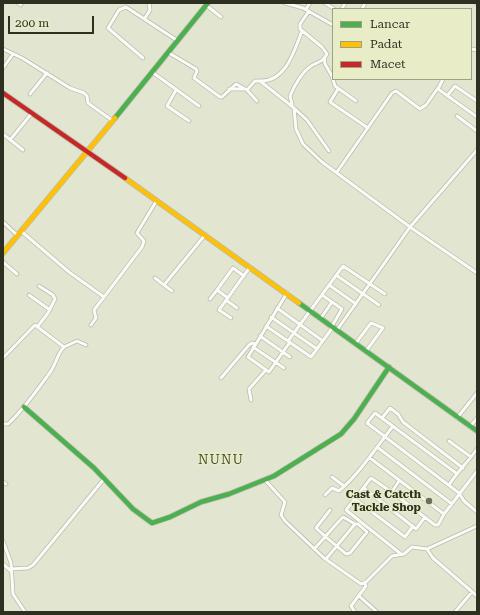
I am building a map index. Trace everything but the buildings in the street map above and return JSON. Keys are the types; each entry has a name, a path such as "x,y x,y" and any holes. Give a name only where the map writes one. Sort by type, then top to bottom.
{"street":[{"path":"145,18 150,10 149,3"},
{"path":"285,3 308,10 332,24"},
{"path":"310,3 308,10 300,24 300,28 326,51 324,58 326,68 332,76"},
{"path":"3,253 88,152 207,4 221,17"},
{"path":"144,58 108,28 119,10 126,5 178,41"},
{"path":"246,90 255,81 267,81 276,78 291,59 302,31"},
{"path":"3,49 47,73 70,88 84,93 87,96 88,103 113,121"},
{"path":"169,53 196,69 197,71 194,78 220,97 222,97 236,84 246,90 258,101"},
{"path":"3,68 13,54"},
{"path":"324,58 310,67 293,90 290,99 294,108 294,123 300,140 322,162 410,228 477,273"},
{"path":"152,72 199,106"},
{"path":"30,94 47,73"},
{"path":"333,80 335,86 338,89 356,101"},
{"path":"337,172 392,93 396,91 420,109 426,105 442,80"},
{"path":"260,81 307,120 330,151"},
{"path":"447,96 455,86 477,101"},
{"path":"438,88 477,117"},
{"path":"338,89 330,102 368,128"},
{"path":"176,90 167,106 190,121"},
{"path":"3,93 157,200 477,431"},
{"path":"10,140 32,113"},
{"path":"457,116 477,131"},
{"path":"3,134 23,150"},
{"path":"266,326 311,357 334,327 356,304 410,228 477,150"},
{"path":"91,325 96,318 94,310 142,247 144,241 137,233 157,200"},
{"path":"3,222 104,297"},
{"path":"164,285 205,235"},
{"path":"3,262 17,274"},
{"path":"251,400 249,389 266,371 270,372 294,332 344,265 386,294"},
{"path":"230,318 218,310 250,267"},
{"path":"210,299 233,268 244,276"},
{"path":"336,275 379,305"},
{"path":"155,278 172,291"},
{"path":"3,358 34,326 38,326 50,310 55,297 39,286"},
{"path":"329,286 356,304"},
{"path":"217,290 237,308"},
{"path":"266,371 248,357 287,293"},
{"path":"29,295 50,310"},
{"path":"322,295 342,310 334,327"},
{"path":"321,318 332,302"},
{"path":"277,308 323,341"},
{"path":"272,317 318,349"},
{"path":"356,343 371,323 383,328 366,351"},
{"path":"38,326 64,347"},
{"path":"260,336 290,357"},
{"path":"3,424 8,424 24,407 51,371 58,354 64,347 77,341 86,345"},
{"path":"221,378 252,343 284,368"},
{"path":"24,407 47,425 147,520 152,523 170,517 200,502 229,494 264,480 285,470 341,434 354,419 389,367"},
{"path":"457,418 477,393"},
{"path":"382,418 388,407 398,414 403,422 463,468"},
{"path":"398,414 402,410"},
{"path":"456,473 375,413 367,423 449,485 459,494 464,502 477,512"},
{"path":"470,427 477,418"},
{"path":"325,495 332,488 339,491 344,486 370,458 393,426"},
{"path":"449,441 471,458"},
{"path":"377,447 452,504"},
{"path":"449,485 456,473 463,468 477,449"},
{"path":"370,458 444,514"},
{"path":"401,554 346,510 373,478 436,526 477,471"},
{"path":"332,477 344,486"},
{"path":"3,564 11,570 28,568 33,565 104,479"},
{"path":"264,480 285,502 281,516 314,550 360,583 365,583"},
{"path":"393,493 393,490 399,481"},
{"path":"364,488 416,529 425,518"},
{"path":"355,499 405,537 413,526"},
{"path":"314,550 326,537 343,517 355,524 358,524 367,532 349,554 337,546 326,537 315,527 330,510"},
{"path":"326,559 355,524"},
{"path":"352,611 351,606 366,586 365,583 392,556 401,554 412,547 427,549 477,526"},
{"path":"3,541 11,570 13,594 25,612"},
{"path":"427,549 433,558 477,596"},
{"path":"454,612 472,592"},
{"path":"359,596 377,612"}],"traffic: fast":[{"path":"115,118 208,3"},
{"path":"299,303 477,431"},
{"path":"24,407 94,468 133,509 152,523 170,517 201,502 229,494 274,476 341,434 354,419 389,367"}],"traffic: slow":[{"path":"3,253 115,118"},
{"path":"125,178 299,303"}],"traffic: jam":[{"path":"3,93 125,178"}],"place":[{"name":"Cast & Catcth Tackle Shop","path":"429,501"}],"district":[{"name":"NUNU","path":"221,460"}]}
